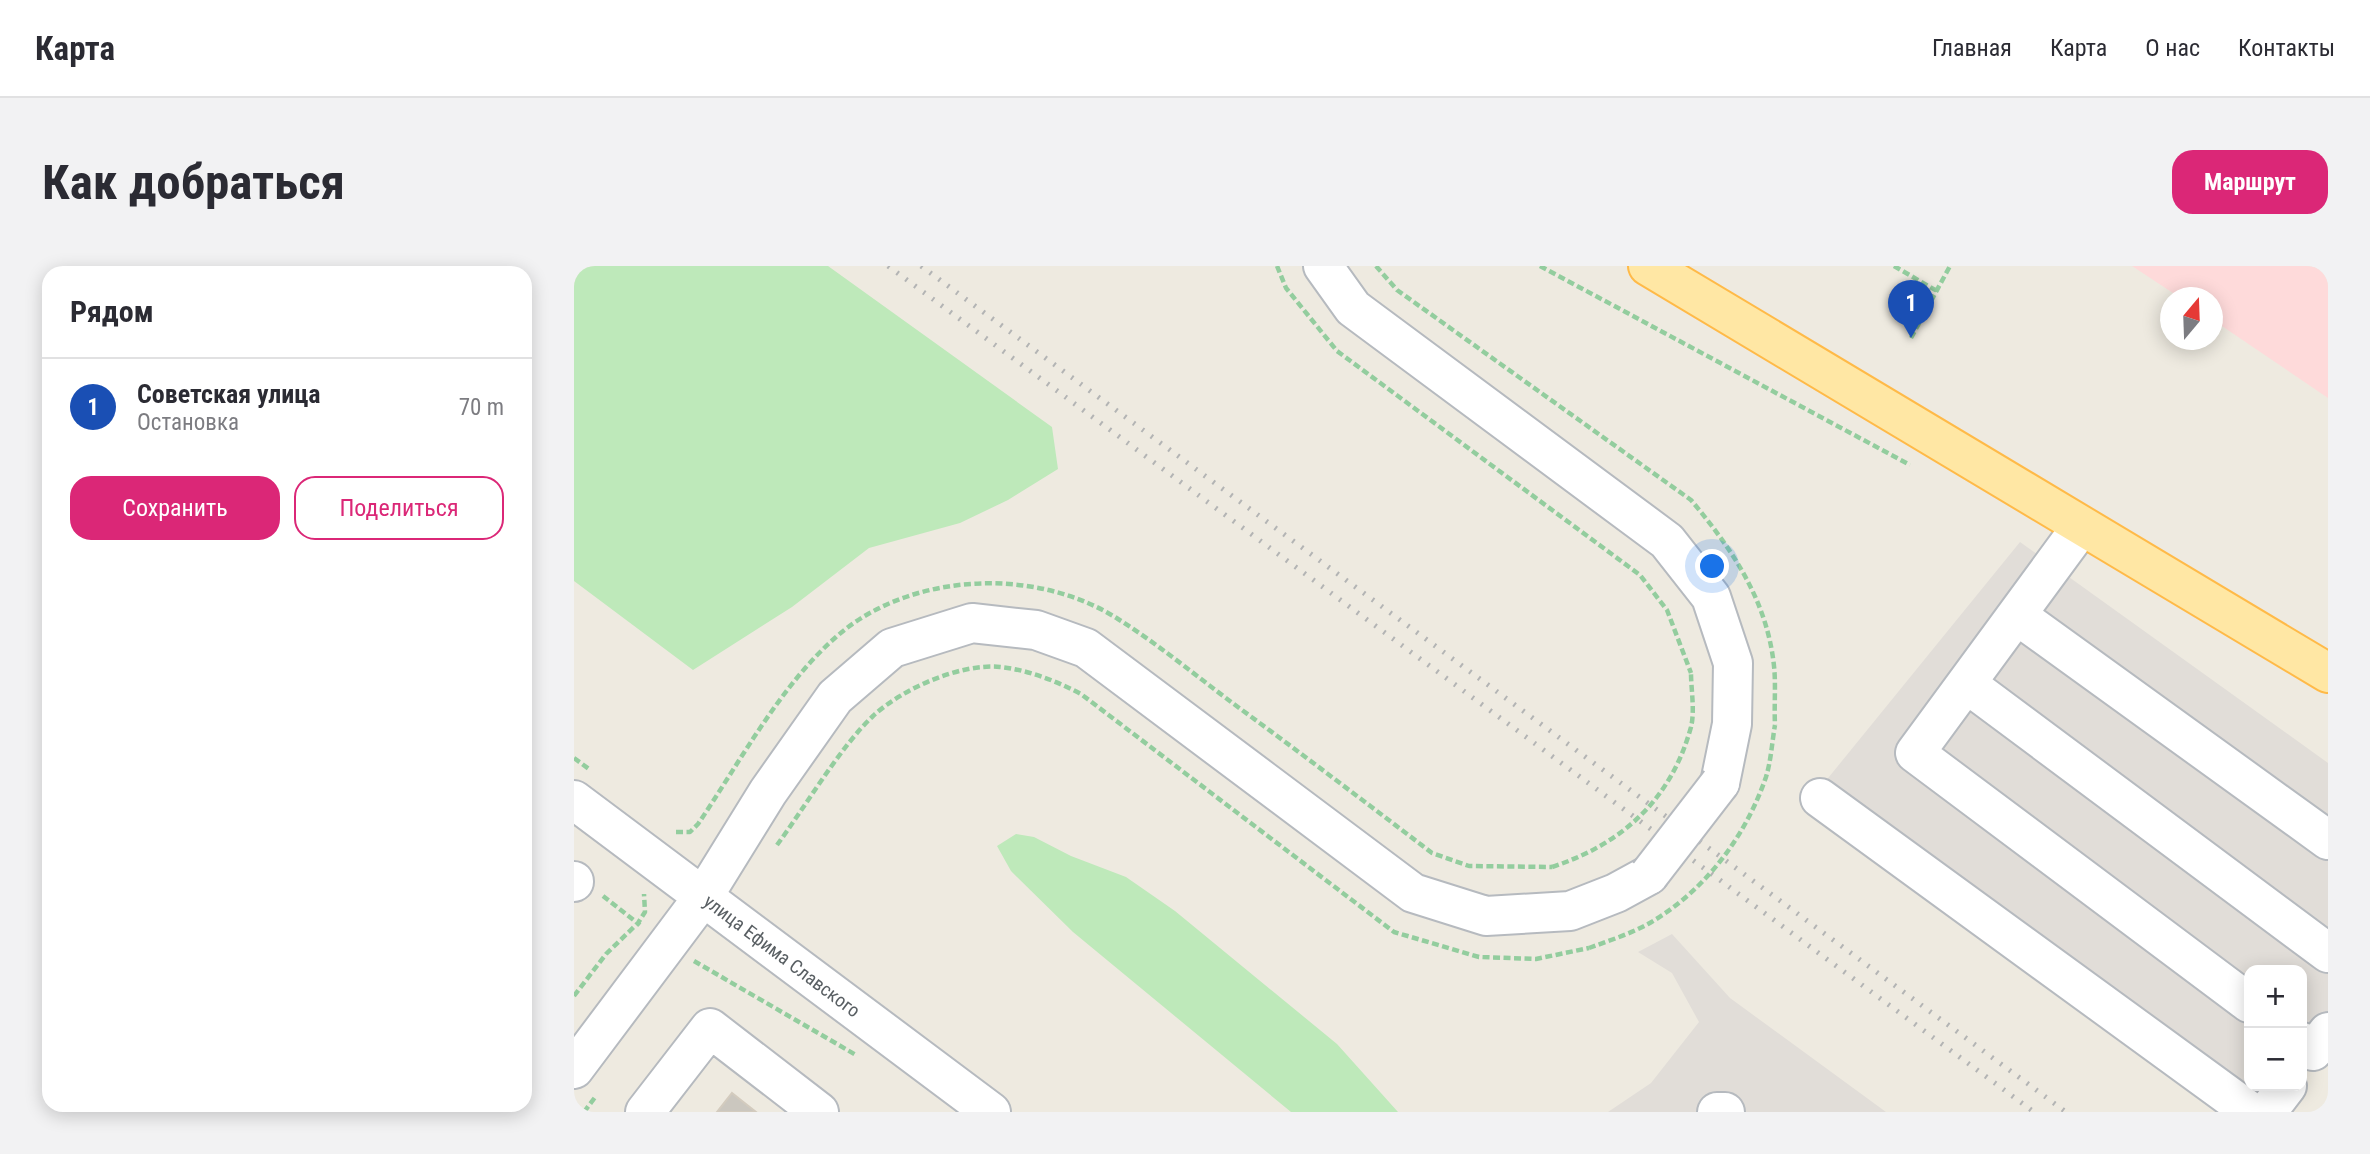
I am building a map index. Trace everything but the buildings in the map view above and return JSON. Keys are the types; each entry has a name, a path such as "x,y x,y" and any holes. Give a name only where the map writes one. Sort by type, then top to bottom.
{"main road":[{"path":"1647,266 2328,673"}],"street":[{"path":"574,1069 652,934 702,897 768,792 835,697 892,648 972,624 1036,631 1086,648 1413,893 1486,916 1570,911 1616,893 1649,875 1720,783 1732,724 1733,663 1711,597 1667,541 1353,308 1323,266"},
{"path":"2081,527 2018,617 1915,753 2244,999"},
{"path":"2018,617 2328,840"},
{"path":"1967,684 2328,953"},
{"path":"1820,798 2251,1112"},
{"name":"улица Ефима Славского","path":"574,800 991,1112"},
{"path":"645,1112 710,1028 819,1112"},
{"path":"2267,1112 2283,1091"},
{"path":"1717,1112 1725,1112"}],"path":[{"path":"669,828 679,833 690,832 698,824 804,668 838,635 880,608 934,587 1008,583 1056,592 1116,617 1432,853 1469,866 1552,867 1584,856 1629,829 1670,781 1692,725 1691,673 1667,610 1640,575 1337,351 1286,288 1277,266"},
{"path":"1540,266 1871,443"},
{"path":"1894,266 1937,291"},
{"path":"1911,338 1950,266"},
{"path":"775,848 872,716 905,691 946,675 998,667 1048,678 1081,694 1394,932 1479,957 1536,959 1589,948"},
{"path":"581,884 652,934 859,1057"},
{"path":"574,996 606,954 652,934"}],"shaded area":[{"path":"2132,266 2328,266 2328,398 2223,327 2223,287 2164,287"},
{"path":"2020,542 2328,763 2328,1019 2307,1047 2307,965 2244,965 2244,1091 2276,1091 2261,1112 1807,804"},
{"path":"1672,934 1730,998 1886,1112 1608,1112 1651,1083 1699,1022 1672,973 1638,952"}],"green space":[{"path":"574,266 828,266 1052,427 1058,469 1008,500 960,523 869,548 792,607 693,670 574,581"},
{"path":"1016,834 1034,837 1071,856 1126,877 1175,911 1337,1044 1398,1112 1291,1112 1073,932 1011,871 997,846"}],"railway":[{"path":"888,266 2034,1112"},
{"path":"921,266 2066,1112"}],"place":[{"name":"Советская улица","path":"1911,338"}]}
